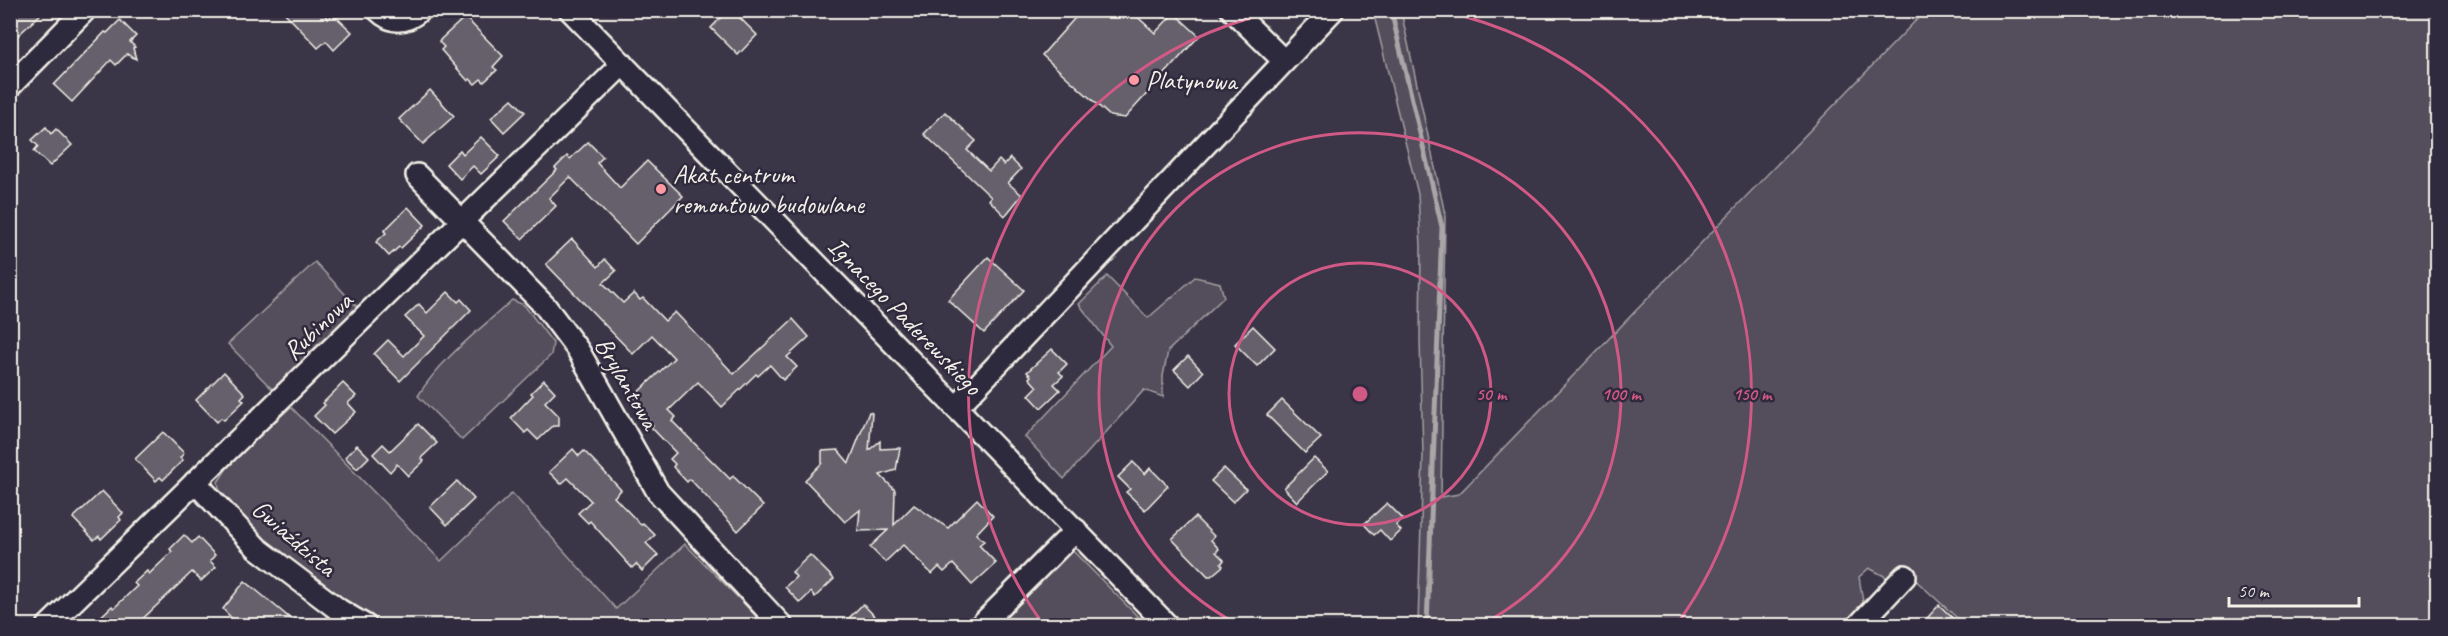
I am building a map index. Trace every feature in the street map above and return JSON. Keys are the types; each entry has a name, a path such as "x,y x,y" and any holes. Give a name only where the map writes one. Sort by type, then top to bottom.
{"street":[{"path":"10,86 85,10"},
{"path":"378,10 394,21 406,20 420,10"},
{"name":"Ignacego Paderewskiego","path":"570,10 1168,626"},
{"path":"1232,10 1284,61"},
{"path":"956,408 1333,10"},
{"name":"Rubinowa","path":"48,625 462,224 623,64"},
{"name":"Brylantowa","path":"417,175 462,224 545,306 571,341 658,492 782,626"},
{"name":"Gwiaździsta","path":"195,482 256,548 339,610 366,626"},
{"path":"980,626 1076,530"},
{"path":"1858,626 1905,576"}],"shaded area":[{"path":"1373,11 1401,11 1445,214 1441,497 1459,494 1925,11 2437,11 2437,625 1965,625 1902,568 1888,578 1869,568 1859,577 1864,608 1849,625 1418,625 1423,455 1420,339 1421,246 1418,194"},
{"path":"315,262 360,310 275,392 228,344"},
{"path":"1107,276 1148,318 1195,277 1220,283 1224,297 1168,351 1163,376 1163,397 1144,390 1064,479 1025,437 1111,346 1079,304"},
{"path":"512,300 524,305 553,343 551,355 462,440 418,396 449,357"},
{"path":"291,407 441,561 512,493 616,609 685,544 765,625 383,625 302,578 221,500 218,482 231,462"},
{"path":"1072,550 1146,625 995,626 1064,554"}],"building":[{"path":"10,10 45,10 10,43"},
{"path":"282,10 321,10 328,19 333,14 352,32 334,50 326,41 318,48"},
{"path":"728,10 732,10 757,35 738,55 711,28"},
{"path":"1082,10 1130,10 1155,33 1174,13 1199,36 1125,118 1110,116 1042,55"},
{"path":"465,17 503,56 493,67 497,70 484,82 481,79 475,84 470,79 468,81 441,50 444,47 439,42"},
{"path":"120,20 136,36 130,42 135,47 133,48 136,59 127,54 116,65 111,60 72,102 54,85 105,32 107,33"},
{"path":"430,90 454,116 423,144 399,119"},
{"path":"512,99 525,112 504,132 491,118"},
{"path":"945,112 976,141 967,150 989,171 999,160 1004,165 1010,158 1021,169 1008,183 1022,195 1005,216 989,200 991,197 924,134"},
{"path":"46,127 51,134 56,129 72,145 50,166 34,151 38,146 32,140"},
{"path":"481,137 500,156 481,174 473,166 460,179 446,164 460,150 463,154"},
{"path":"588,142 603,157 597,163 620,188 647,161 683,196 636,244 570,177 549,198 556,206 522,239 504,221 557,170 555,168 567,156 570,159"},
{"path":"408,207 425,225 389,256 376,242"},
{"path":"572,239 598,267 605,259 616,271 603,283 623,303 634,293 640,300 643,298 665,321 675,312 734,374 793,319 809,337 787,357 797,367 783,380 770,365 758,376 756,374 722,407 698,382 669,410 676,417 672,421 730,479 733,476 763,506 738,531 690,479 687,482 673,467 675,464 670,459 676,453 651,427 653,425 641,413 645,409 633,397 674,358 652,335 633,354 546,264"},
{"path":"988,257 1024,290 984,333 948,300"},
{"path":"448,292 458,302 461,299 471,310 400,381 374,354 388,340 404,356 424,336 405,317 419,304 427,313"},
{"path":"1253,326 1275,348 1257,366 1235,344"},
{"path":"1052,349 1067,364 1059,372 1063,376 1054,384 1060,390 1041,408 1029,395 1037,387 1027,372"},
{"path":"1188,356 1203,372 1190,386 1174,370"},
{"path":"224,372 245,394 241,398 244,401 224,420 221,418 217,422 196,400"},
{"path":"544,380 555,392 545,402 559,416 559,426 553,426 538,440 528,430 525,433 511,418"},
{"path":"343,383 356,396 348,403 356,412 332,434 314,416 325,405 323,403"},
{"path":"1282,400 1321,438 1305,453 1267,415"},
{"path":"869,412 872,413 869,450 880,441 880,449 900,448 896,470 880,475 895,490 894,525 914,505 948,528 977,499 993,516 976,534 984,541 979,545 996,563 972,585 953,564 944,572 939,567 932,574 903,545 885,562 870,547 888,530 858,531 860,510 845,522 805,480 822,463 822,451 838,450 849,463"},
{"path":"418,424 437,443 421,458 424,461 408,476 397,464 390,472 373,454 383,444 390,451"},
{"path":"163,432 184,453 180,458 183,460 163,480 160,477 156,481 135,459"},
{"path":"357,445 369,457 357,469 345,457"},
{"path":"573,449 579,456 584,451 597,464 621,490 614,497 641,525 643,523 655,535 646,543 658,555 642,571 636,564 632,568 590,521 588,523 578,513 591,501 568,478 561,484 549,472"},
{"path":"1314,458 1328,471 1297,502 1284,488"},
{"path":"1133,462 1145,474 1150,468 1168,486 1145,510 1126,492 1130,489 1118,477"},
{"path":"1224,468 1246,489 1233,502 1211,481"},
{"path":"457,481 474,499 447,525 430,507"},
{"path":"102,491 123,513 119,517 121,520 101,539 99,536 94,540 73,518"},
{"path":"1387,503 1403,519 1396,525 1401,531 1390,541 1380,530 1374,535 1364,524"},
{"path":"1195,517 1214,536 1211,540 1219,549 1216,552 1224,560 1221,564 1223,566 1211,576 1208,576 1172,539"},
{"path":"184,535 192,543 198,537 215,555 210,561 216,567 201,581 192,572 135,626 91,626 137,586 134,583 147,571 149,574 172,552 170,549"},
{"path":"810,555 834,579 815,597 811,592 800,603 785,587 796,577 792,572"},
{"path":"245,581 299,626 239,626 223,609"},
{"path":"863,604 884,626 857,626 849,618"},
{"path":"1939,605 1961,626 1920,626"}],"waterway":[{"path":"1391,10 1442,227 1427,626"}],"place":[{"name":"Platynowa","path":"1134,80"},
{"name":"Akat centrum remontowo budowlane","path":"661,189"}]}
